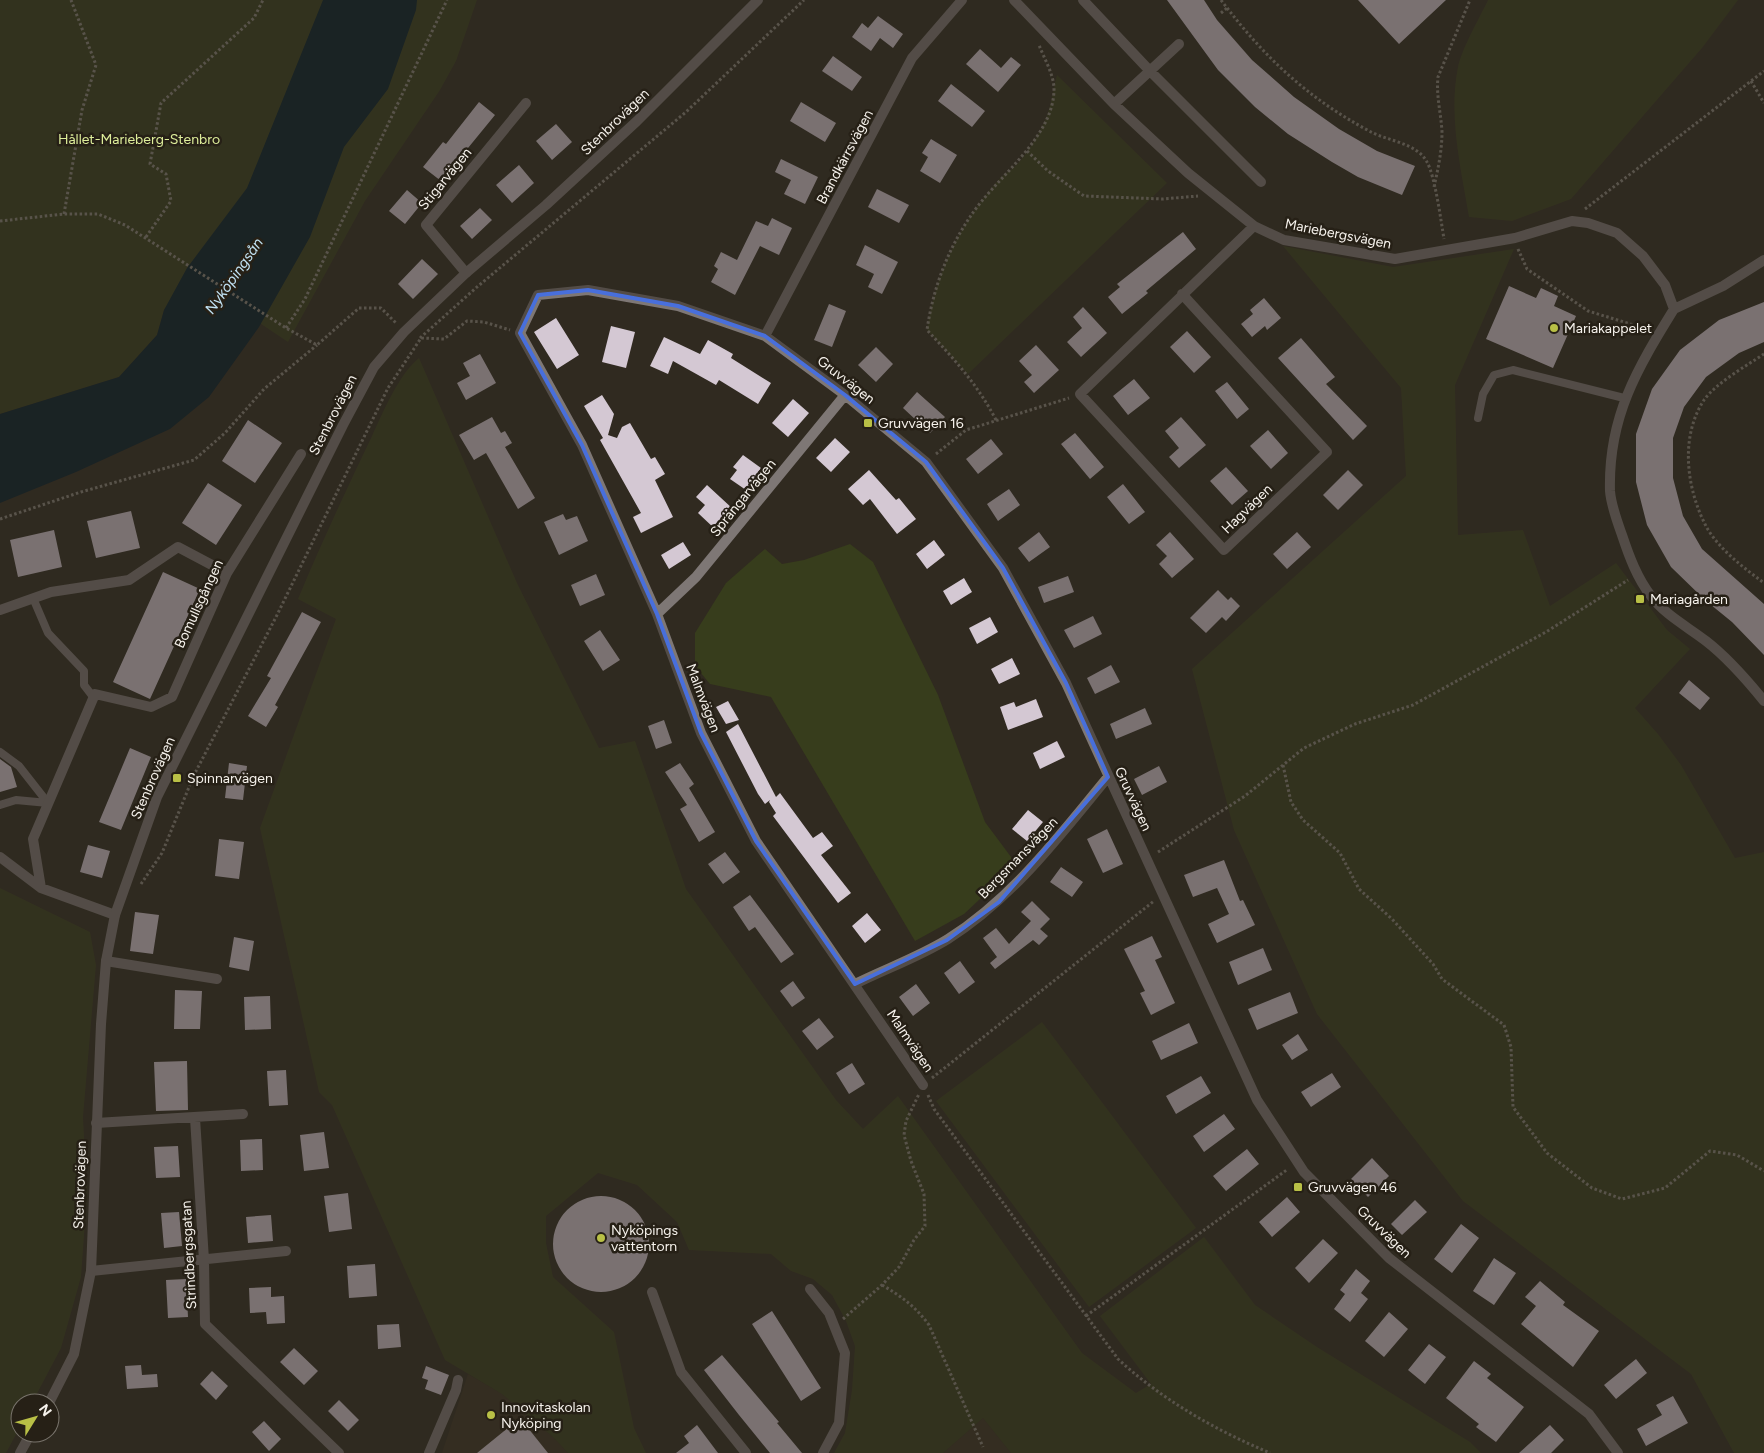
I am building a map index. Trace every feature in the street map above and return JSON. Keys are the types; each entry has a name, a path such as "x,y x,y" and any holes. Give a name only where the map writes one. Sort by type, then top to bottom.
{"street":[{"name":"Stenbrovägen","path":"53,1393 74,1354 91,1271 96,1123 106,961 115,915 157,797 374,367 404,332 466,273 546,205 637,121 758,0"},
{"name":"Brandkärrsvägen","path":"764,336 912,58 962,0"},
{"name":"Mariebergsvägen","path":"1014,0 1114,104 1188,173 1254,226 1284,240 1395,259 1515,238 1572,221 1588,222 1617,233 1643,256 1665,285 1674,309"},
{"path":"1084,0 1150,71 1261,182"},
{"path":"1114,104 1179,44"},
{"name":"Stigarvägen","path":"466,273 426,225 526,103"},
{"path":"1080,394 1254,226"},
{"path":"1764,260 1723,286 1674,309 1624,398 1614,439 1610,492 1629,557 1637,575 1651,597 1708,642 1747,680 1764,701"},
{"name":"Gruvvägen","path":"520,334 538,295 588,290 678,306 764,336 845,394 926,462 1003,568 1066,683 1256,1100 1304,1172 1389,1258 1589,1414 1618,1453"},
{"name":"Hagvägen","path":"1080,394 1224,550 1327,452 1182,294"},
{"name":"Malmvägen","path":"520,334 582,445 657,614 701,734 756,841 923,1086"},
{"name":"Sprängarvägen","path":"657,614 696,577 845,394"},
{"name":"Bomullsgången","path":"94,698 95,694 151,707 172,697 227,573 301,454"},
{"path":"0,610 52,592 129,580 178,547 227,573"},
{"path":"41,888 33,839 94,698"},
{"name":"Bergsmansvägen","path":"855,984 947,940 999,902 1052,845 1108,777"},
{"path":"0,857 41,888 115,915"},
{"path":"106,961 217,979"},
{"path":"96,1123 243,1114"},
{"name":"Strindbergsgatan","path":"194,1118 204,1260 205,1324 339,1453"},
{"path":"91,1271 286,1251"},
{"path":"810,1289 829,1312 845,1353 839,1423 823,1453"},
{"path":"652,1292 681,1372 746,1453"},
{"path":"429,1453 456,1390 458,1380"}],"lane":[{"path":"1478,418 1483,394 1494,375 1513,370 1624,398"},
{"path":"33,598 48,633 84,671 84,685 94,698"},
{"path":"0,752 19,766 48,803"},
{"path":"0,805 16,800 48,803"}],"path":[{"path":"64,214 82,110 96,65 71,0"},
{"path":"146,238 171,201 166,174 150,164 161,103 254,18 263,0"},
{"path":"286,328 305,299 447,0"},
{"path":"1221,0 1256,45 1311,94 1373,133 1415,150 1426,160 1447,250"},
{"path":"1434,190 1441,152 1442,132 1436,90 1438,77 1470,0"},
{"path":"1221,13 1227,8"},
{"path":"996,420 983,394 968,374 927,330 932,299 939,277 970,217 995,183 1020,161 1041,129 1052,104 1054,87 1036,40 1034,21"},
{"path":"1572,221 1603,194 1764,71"},
{"path":"1751,81 1764,103"},
{"path":"1027,151 1048,171 1084,196 1163,199 1215,194"},
{"path":"0,221 64,214 98,214 124,225 146,238 282,325"},
{"path":"1515,238 1520,259 1527,269 1588,311 1660,332"},
{"path":"140,885 162,853 194,775 276,617 384,396 421,338 444,339 467,321 484,322 520,334"},
{"path":"0,519 81,492 194,460 225,433 264,389 317,345"},
{"path":"1764,354 1732,375 1704,400 1693,424 1687,455 1693,496 1708,529 1735,561 1764,584"},
{"path":"926,462 966,430 1080,394"},
{"path":"1146,860 1245,796 1304,748 1355,724 1414,705 1546,632 1637,575"},
{"path":"1283,765 1291,802 1303,820 1340,853 1360,889 1433,964 1442,979 1504,1025 1511,1047 1513,1107 1547,1153 1592,1188 1622,1199 1665,1188 1710,1151 1737,1156 1764,1171"},
{"path":"835,1327 882,1285 899,1267 914,1240 925,1226 924,1194 911,1161 904,1135 906,1121 923,1086 1162,894"},
{"path":"923,1086 934,1109 1118,1359 1144,1383 1230,1434 1270,1453"},
{"path":"1086,1316 1298,1162"},
{"path":"882,1285 903,1297 919,1311 929,1325 983,1447"}],"highlighted area":[{"path":"588,290 678,306 765,336 845,395 926,462 1003,568 1066,683 1108,777 999,902 947,940 855,984 756,841 701,733 657,614 582,445 520,333 538,295"}],"shaded area":[{"name":"Innovitaskolan Nyköping","path":"468,1374 502,1394 553,1437 568,1453 442,1453"},
{"path":"983,1418 1011,1453 943,1453"}],"green space":[{"name":"Hållet-Marieberg-Stenbro","path":"0,0 477,0 456,61 440,90 365,201 288,342 189,276 164,310 157,335 119,377 0,414"},
{"path":"1488,0 1738,0 1702,48 1571,199 1512,221 1469,217 1459,161 1454,104 1458,67 1467,42"},
{"path":"1057,75 1167,183 968,374 927,330 936,290 951,252 970,217 998,181 1023,157 1039,133 1049,109"},
{"path":"1283,246 1393,267 1514,249 1455,385 1458,535 1523,530 1550,606 1616,563 1667,630 1690,649 1635,708 1658,734 1681,765 1735,858 1764,852 1764,1453 1734,1453 1691,1374 1463,1201 1317,1014 1234,830 1192,669 1406,476 1401,388"},
{"path":"419,358 517,583 599,748 635,741 686,889 836,1100 863,1129 898,1096 1082,1353 1136,1393 1151,1384 1100,1316 1204,1237 1255,1305 1317,1347 1470,1442 1481,1453 1011,1453 983,1418 943,1453 834,1453 845,1433 852,1390 855,1346 846,1321 832,1295 813,1279 791,1271 771,1254 689,1250 677,1222 637,1185 598,1173 546,1216 546,1243 553,1277 614,1332 634,1428 646,1453 568,1453 553,1437 502,1394 445,1360 332,1105 319,1092 260,828 336,619 298,599 386,405 398,383"},
{"path":"850,544 873,562 938,695 985,822 1014,861 997,883 964,914 915,941 771,697 710,684 695,666 695,633 726,583 765,549 782,564 804,560"},
{"path":"0,888 90,932 96,965 83,1117 87,1194 81,1277 61,1348 37,1393 10,1393 11,1443 6,1453 0,1453"},
{"path":"1042,1022 1196,1228 1089,1307 936,1101"}],"water":[{"name":"Nyköpingsån","path":"323,0 417,0 416,10 388,89 344,147 310,237 259,327 209,397 170,429 76,472 0,503 0,414 119,377 157,335 164,310 187,268 247,188"}],"building":[{"path":"1167,0 1204,0 1217,20 1252,60 1294,97 1339,129 1377,151 1415,166 1402,195 1358,177 1332,162 1288,134 1255,107 1218,70"},
{"path":"1358,0 1446,0 1399,44"},
{"path":"878,16 903,34 893,48 880,38 871,51 852,37 862,23 868,28"},
{"path":"980,49 1001,68 1011,57 1021,65 998,92 966,64"},
{"path":"833,56 862,77 852,91 822,71"},
{"path":"951,84 985,111 972,127 938,101"},
{"path":"479,102 495,115 441,181 423,167 443,142 446,144"},
{"path":"801,102 836,123 825,142 790,121"},
{"path":"556,124 572,142 552,160 536,141"},
{"path":"931,139 957,155 940,183 920,171 928,157 922,153"},
{"path":"781,159 818,177 805,204 784,194 791,180 775,172"},
{"path":"519,165 534,183 512,203 496,185"},
{"path":"877,189 909,205 899,223 868,207"},
{"path":"407,190 422,203 405,224 389,211"},
{"path":"480,208 492,220 472,239 460,226"},
{"path":"772,218 792,228 779,255 760,246 735,295 711,282 718,269 714,266 721,252 737,260 756,221 768,226"},
{"path":"1183,232 1196,249 1122,314 1108,297 1120,287 1117,284"},
{"path":"865,245 898,262 882,294 868,287 874,274 856,265"},
{"path":"422,259 438,274 413,299 398,284"},
{"name":"Mariakappelet","path":"1509,286 1536,298 1541,288 1558,296 1554,306 1576,316 1553,368 1486,339"},
{"path":"1264,298 1281,318 1267,330 1265,326 1252,337 1241,324 1253,314 1250,310"},
{"path":"1764,302 1764,342 1739,353 1706,377 1684,407 1673,438 1673,478 1683,516 1702,549 1764,604 1764,655 1732,622 1705,600 1671,567 1647,525 1636,482 1636,434 1652,389 1680,350 1719,320"},
{"path":"829,304 846,311 832,347 814,340"},
{"path":"1083,307 1107,333 1081,357 1067,342 1082,328 1073,317"},
{"path":"556,318 579,355 557,369 534,332"},
{"path":"611,326 635,332 626,368 602,362"},
{"path":"1187,331 1211,357 1194,373 1170,347"},
{"path":"664,337 700,354 708,340 733,354 731,358 771,383 758,404 719,380 716,385 673,361 668,374 650,366"},
{"path":"1301,338 1335,377 1326,384 1367,426 1353,440 1278,358"},
{"path":"1036,345 1059,370 1034,393 1024,382 1032,375 1019,361"},
{"path":"876,347 893,364 876,382 858,365"},
{"path":"480,354 496,383 466,400 457,383 470,376 463,363"},
{"path":"1134,379 1150,398 1128,415 1113,396"},
{"path":"1227,382 1249,409 1237,419 1215,391"},
{"path":"917,392 945,417 930,433 903,408"},
{"path":"602,395 614,414 608,435 617,438 622,427 630,423 651,459 655,457 665,474 655,480 673,517 641,533 633,517 641,513 600,440 603,438 584,406"},
{"path":"793,399 809,413 788,437 772,423"},
{"path":"492,417 501,433 505,431 512,443 505,447 535,498 518,509 486,453 474,460 459,435"},
{"path":"1181,417 1206,445 1179,468 1169,457 1179,448 1165,431"},
{"path":"248,420 282,443 255,483 222,461"},
{"path":"1268,430 1288,453 1271,469 1250,446"},
{"path":"1075,433 1104,467 1090,479 1061,444"},
{"path":"835,438 850,452 831,472 816,458"},
{"path":"991,439 1003,454 978,474 966,459"},
{"path":"743,455 761,468 746,490 730,479 737,470 733,467"},
{"path":"1226,467 1248,491 1232,505 1210,481"},
{"path":"869,470 896,500 899,498 916,519 897,534 870,499 863,505 848,489"},
{"path":"1348,470 1363,485 1338,510 1323,495"},
{"path":"208,483 242,505 216,545 182,523"},
{"path":"1123,484 1145,512 1129,524 1107,497"},
{"path":"707,485 733,509 715,529 698,513 705,505 696,497"},
{"path":"1009,489 1020,505 998,521 987,504"},
{"path":"131,511 140,548 96,558 87,521"},
{"path":"563,514 566,520 577,516 588,541 559,555 544,522"},
{"path":"54,530 62,567 18,577 10,540"},
{"path":"1039,532 1050,547 1029,562 1018,548"},
{"path":"1170,532 1194,559 1172,578 1159,564 1167,556 1156,545"},
{"path":"1297,532 1311,547 1287,569 1273,554"},
{"path":"934,540 945,555 927,569 916,554"},
{"path":"683,542 691,555 669,569 661,555"},
{"path":"163,572 200,589 150,699 113,682"},
{"path":"596,574 605,595 580,606 571,585"},
{"path":"1068,576 1074,592 1044,603 1038,587"},
{"path":"964,578 972,592 951,605 943,591"},
{"path":"1218,590 1228,600 1231,597 1240,606 1226,621 1222,617 1206,633 1190,618"},
{"path":"302,612 321,622 275,705 278,707 266,727 248,716 271,678 267,676"},
{"path":"1093,616 1102,634 1074,648 1064,630"},
{"path":"990,617 998,632 977,644 969,628"},
{"path":"600,630 620,660 603,671 584,641"},
{"path":"1012,658 1020,674 999,684 991,669"},
{"path":"1111,665 1120,682 1095,694 1087,678"},
{"path":"1689,680 1710,698 1700,710 1679,693"},
{"path":"1036,699 1043,717 1008,730 1000,707 1014,702 1016,707"},
{"path":"728,701 739,720 726,724 716,707"},
{"path":"1145,708 1152,724 1116,739 1110,724"},
{"path":"664,720 672,743 656,749 648,726"},
{"path":"738,724 776,797 780,793 813,838 822,832 833,846 821,855 851,893 838,903 773,816 776,813 769,802 770,800 765,804 758,794 726,732"},
{"path":"1057,741 1065,757 1040,769 1033,753"},
{"path":"130,748 151,757 121,830 99,822"},
{"path":"0,759 11,767 17,787 0,792"},
{"path":"229,763 247,766 243,800 225,798"},
{"path":"680,763 694,784 689,788 715,832 699,842 680,809 687,805 665,772"},
{"path":"1159,766 1167,782 1142,795 1134,779"},
{"path":"1028,810 1043,822 1027,841 1012,829"},
{"path":"1107,829 1123,864 1103,873 1087,839"},
{"path":"219,839 244,842 239,879 215,876"},
{"path":"88,845 110,851 102,878 80,872"},
{"path":"725,852 740,872 723,884 708,864"},
{"path":"1224,860 1240,901 1243,900 1255,925 1217,943 1208,924 1229,914 1217,888 1193,897 1184,875"},
{"path":"1061,867 1083,882 1072,897 1050,882"},
{"path":"750,895 794,954 781,963 755,927 749,931 733,907"},
{"path":"1032,901 1050,919 1040,929 1048,936 1039,945 1033,940 995,969 990,963 997,957 983,938 996,928 1009,944 1031,921 1021,912"},
{"path":"135,912 159,915 153,954 130,951"},
{"path":"867,913 881,930 865,943 852,926"},
{"path":"1152,936 1162,957 1155,960 1175,1003 1151,1015 1140,993 1145,991 1124,949"},
{"path":"234,937 254,941 249,971 229,967"},
{"path":"1263,948 1272,970 1238,985 1229,962"},
{"path":"960,961 975,982 959,994 944,973"},
{"path":"793,981 805,998 792,1007 780,991"},
{"path":"916,984 930,1003 913,1016 899,997"},
{"path":"175,990 202,991 200,1029 174,1029"},
{"path":"1290,992 1298,1013 1257,1030 1248,1009"},
{"path":"270,996 271,1029 245,1030 244,997"},
{"path":"819,1018 834,1037 817,1050 802,1031"},
{"path":"1189,1023 1198,1043 1161,1060 1152,1041"},
{"path":"1298,1034 1308,1050 1292,1060 1282,1045"},
{"path":"187,1061 188,1110 156,1111 154,1062"},
{"path":"852,1063 865,1084 849,1094 836,1073"},
{"path":"286,1070 288,1105 269,1106 267,1071"},
{"path":"1332,1073 1341,1087 1311,1107 1301,1092"},
{"path":"1201,1076 1211,1093 1176,1114 1166,1096"},
{"path":"1224,1114 1235,1129 1204,1152 1193,1136"},
{"path":"324,1132 329,1168 304,1171 300,1135"},
{"path":"262,1139 263,1170 241,1171 240,1140"},
{"path":"178,1146 180,1177 156,1178 154,1147"},
{"path":"1247,1149 1259,1164 1226,1191 1213,1176"},
{"path":"1372,1158 1389,1176 1368,1197 1351,1179"},
{"path":"348,1193 352,1229 329,1232 324,1196"},
{"name":"Nyköpings vattentorn","path":"601,1196 620,1199 635,1210 646,1225 649,1244 646,1263 635,1278 620,1289 601,1292 582,1289 567,1278 556,1263 553,1244 556,1225 567,1210 582,1199"},
{"path":"1287,1197 1300,1212 1272,1237 1259,1222"},
{"path":"1415,1200 1427,1212 1402,1235 1391,1224"},
{"path":"179,1212 182,1246 164,1248 161,1213"},
{"path":"271,1215 273,1241 248,1243 246,1217"},
{"path":"1461,1224 1479,1238 1452,1273 1434,1259"},
{"path":"1323,1239 1338,1253 1309,1283 1295,1268"},
{"path":"1494,1258 1516,1273 1494,1305 1473,1291"},
{"path":"375,1264 377,1296 349,1298 347,1266"},
{"path":"1356,1269 1370,1281 1361,1293 1368,1299 1350,1322 1334,1309 1345,1294 1340,1290"},
{"path":"186,1279 188,1317 168,1318 166,1280"},
{"path":"1540,1281 1565,1302 1563,1305 1599,1331 1573,1367 1521,1324 1536,1306 1525,1297"},
{"path":"271,1287 271,1297 284,1296 285,1323 267,1324 266,1312 250,1313 249,1288"},
{"path":"772,1311 821,1388 801,1401 752,1324"},
{"path":"1389,1312 1408,1329 1384,1357 1365,1341"},
{"path":"399,1324 401,1347 378,1349 377,1325"},
{"path":"1429,1344 1446,1357 1425,1384 1408,1370"},
{"path":"294,1348 318,1371 304,1385 280,1362"},
{"path":"722,1355 779,1422 777,1423 802,1453 770,1453 704,1370"},
{"path":"1636,1359 1647,1373 1616,1399 1604,1385"},
{"path":"1474,1361 1491,1374 1487,1378 1524,1407 1496,1442 1476,1427 1479,1424 1446,1398"},
{"path":"141,1365 142,1375 157,1374 158,1387 127,1389 125,1366"},
{"path":"426,1366 449,1375 441,1395 425,1389 428,1380 422,1378"},
{"path":"212,1371 228,1386 216,1400 200,1384"},
{"path":"1673,1396 1688,1423 1646,1446 1637,1429 1662,1415 1656,1405"},
{"path":"339,1400 359,1420 348,1431 328,1411"},
{"path":"520,1418 548,1453 477,1453"},
{"path":"264,1421 281,1439 269,1451 252,1432"},
{"path":"697,1425 718,1453 676,1453 689,1443 684,1436"},
{"path":"1550,1425 1564,1440 1551,1453 1519,1453"}],"place":[{"name":"Mariakappelet","path":"1554,328"},
{"name":"Gruvvägen 16","path":"868,423"},
{"name":"Mariagården","path":"1640,599"},
{"name":"Spinnarvägen","path":"177,778"},
{"name":"Gruvvägen 46","path":"1298,1187"},
{"name":"Nyköpings vattentorn","path":"601,1238"},
{"name":"Innovitaskolan Nyköping","path":"491,1415"}]}
